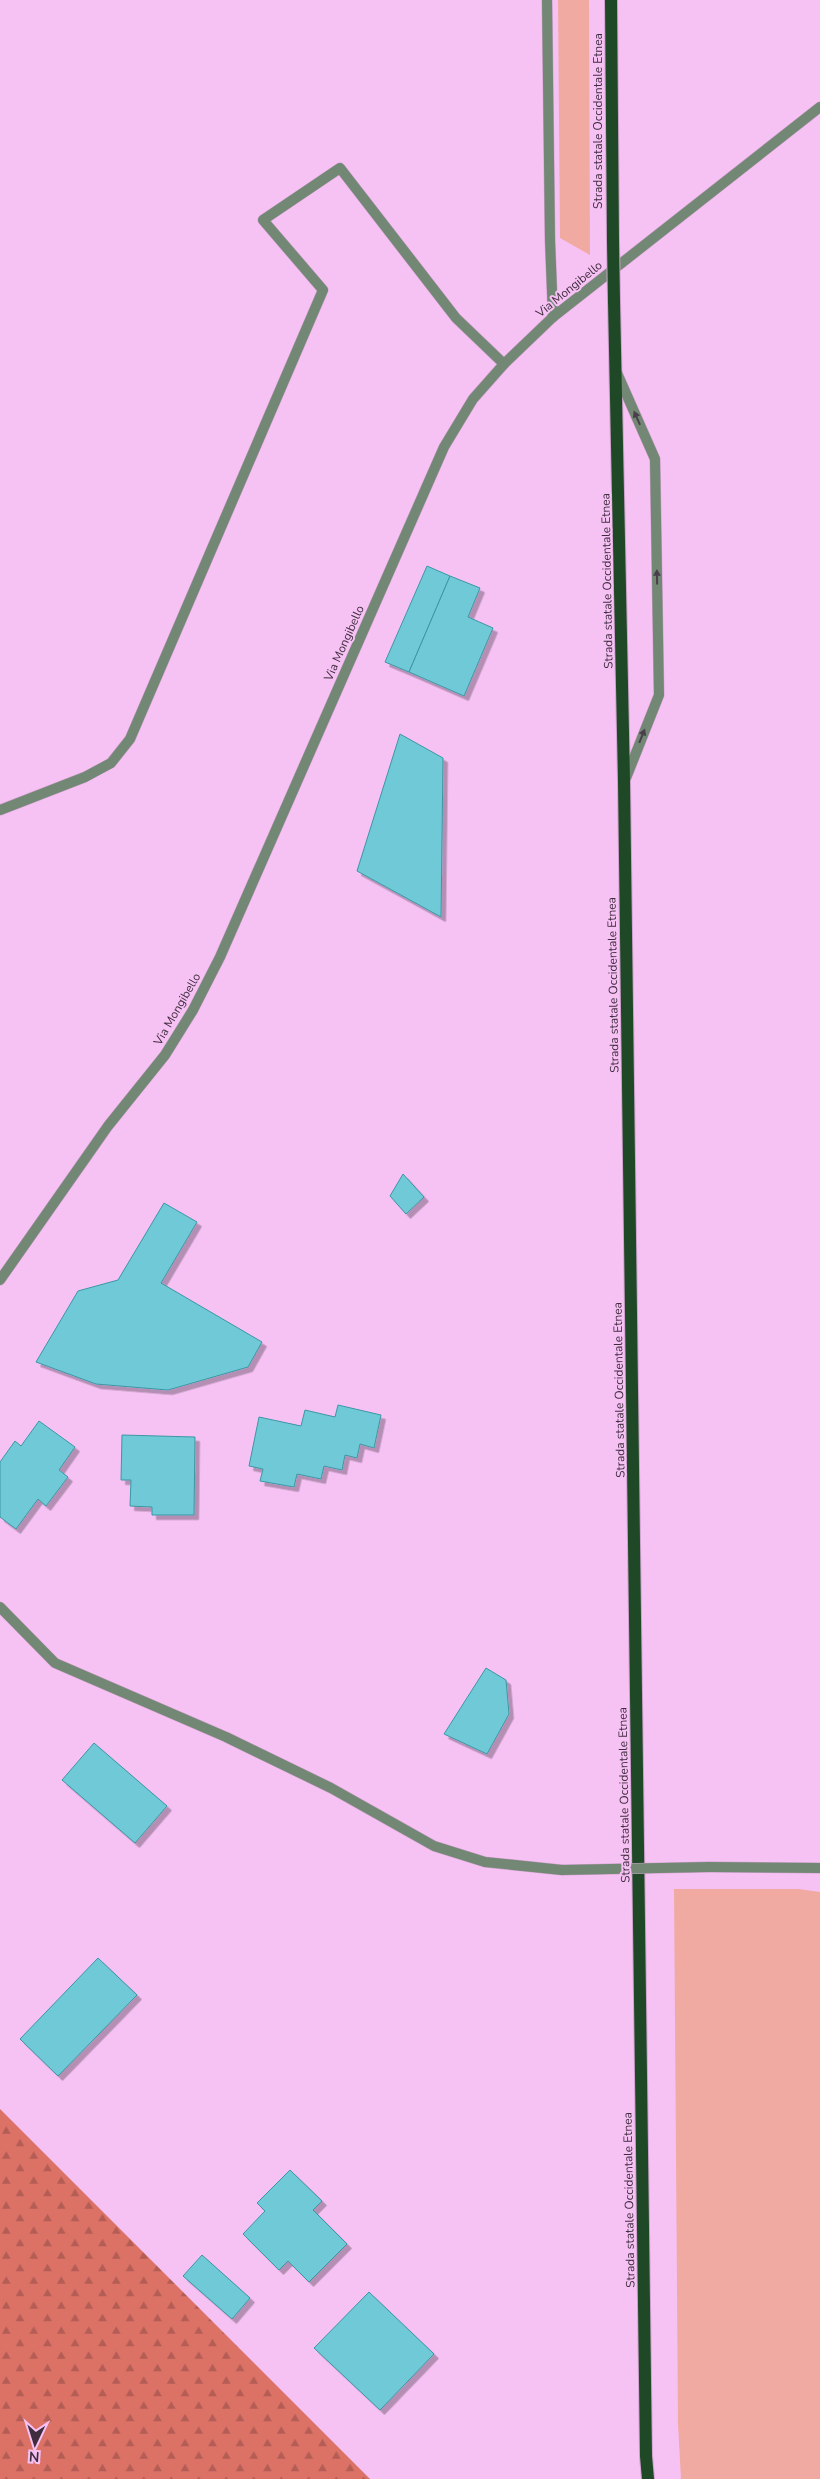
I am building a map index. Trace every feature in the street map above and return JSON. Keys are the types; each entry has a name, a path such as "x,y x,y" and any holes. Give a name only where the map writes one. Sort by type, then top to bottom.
{"main road":[{"name":"Strada statale Occidentale Etnea","path":"611,0 613,241 624,781 648,2479"}],"street":[{"path":"547,0 550,240 553,317"},
{"name":"Via Mongibello","path":"0,1280 108,1126 164,1055 194,1010 220,957 444,447 473,399 504,364 553,317 820,107"},
{"path":"0,810 85,777 111,762 130,739 323,290 263,220 340,168 456,318 504,364"},
{"path":"617,373 655,459 659,694 624,781"},
{"path":"0,1607 55,1664 226,1736 331,1788 434,1846 485,1862 562,1870 709,1867 820,1868"}],"shaded area":[{"path":"558,0 589,0 590,255 560,238"},
{"path":"674,1889 799,1889 820,1892 820,2479 681,2479 678,2424"}],"green space":[{"path":"0,2109 370,2479 0,2479"}],"building":[{"path":"427,566 450,576 409,672 385,662"},
{"path":"450,576 480,588 468,617 493,628 464,696 409,672"},
{"path":"400,734 443,758 441,917 357,871"},
{"path":"403,1174 424,1197 406,1214 390,1196"},
{"path":"164,1203 197,1222 161,1283 262,1342 248,1367 168,1390 96,1384 36,1362 78,1291 118,1280"},
{"path":"338,1405 381,1415 374,1448 360,1444 357,1458 345,1455 342,1470 324,1466 321,1479 297,1474 294,1487 260,1481 263,1469 249,1466 259,1417 301,1426 305,1410 335,1417"},
{"path":"39,1421 75,1447 59,1470 68,1477 46,1506 38,1499 16,1529 0,1517 0,1462 15,1441 21,1446"},
{"path":"122,1435 195,1437 194,1515 152,1515 152,1507 130,1506 131,1480 121,1480"},
{"path":"486,1668 506,1680 509,1714 487,1754 444,1734"},
{"path":"94,1743 167,1806 135,1843 62,1780"},
{"path":"98,1958 137,1995 58,2076 20,2039"},
{"path":"290,2170 322,2201 313,2210 347,2244 309,2282 288,2261 279,2270 243,2234 265,2211 257,2203"},
{"path":"202,2255 250,2298 232,2319 183,2276"},
{"path":"369,2292 434,2354 380,2410 314,2348"}]}
